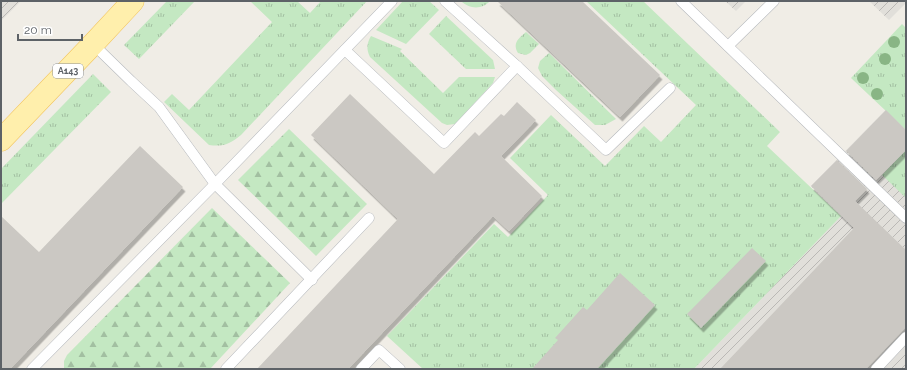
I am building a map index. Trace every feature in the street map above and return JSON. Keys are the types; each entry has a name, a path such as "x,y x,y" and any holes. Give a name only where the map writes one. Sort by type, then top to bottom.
{"main road":[{"name":"А143","path":"1,140 94,44 133,1"}],"lane":[{"path":"32,369 215,184 392,1"},
{"path":"445,1 606,150 670,88"},
{"path":"681,1 906,218"},
{"path":"728,46 774,1"},
{"path":"94,44 159,108 215,184 312,280"},
{"path":"345,50 444,142 517,66"},
{"path":"226,369 312,280 369,218"},
{"path":"876,369 906,337"},
{"path":"361,369 379,350 400,369"}],"shaded area":[{"path":"1,1 21,1 1,21"},
{"path":"725,1 746,1 736,11"},
{"path":"869,1 906,1 906,3 889,20"},
{"path":"906,89 906,369 694,369 841,216 811,186"}],"green space":[{"path":"167,1 195,1 139,59 124,45"},
{"path":"250,1 297,1 310,13 321,1 367,1 241,135 226,144 218,146 209,145 164,102 172,94 189,110 272,22"},
{"path":"403,1 429,1 439,10 406,44 376,30"},
{"path":"461,1 490,1 483,6 472,7"},
{"path":"586,1 643,1 780,132 767,146 841,216 694,369 423,369 387,336 494,224 508,237 548,195 510,158 551,115 605,166 644,126 661,142 696,105"},
{"path":"446,16 493,60 495,69 466,69 429,34"},
{"path":"902,24 906,28 906,130 851,78"},
{"path":"526,32 539,44 526,55 518,53 516,44"},
{"path":"371,36 402,49 400,51 443,93 459,77 495,77 493,83 455,124 447,125 442,123 370,57 368,46"},
{"path":"549,53 616,119 605,125 595,125 556,90 542,76 538,68 540,61"},
{"path":"93,74 111,92 1,204 1,169"},
{"path":"289,129 367,204 316,256 238,180"},
{"path":"906,150 906,198 882,175"},
{"path":"212,208 290,283 210,369 64,369 64,361 67,355"}],"building":[{"path":"497,1 582,1 660,75 620,117"},
{"path":"350,94 434,174 475,132 479,136 501,114 504,116 517,102 536,120 501,156 542,196 509,231 493,216 348,369 257,369 398,219 311,135"},
{"path":"886,110 906,130 906,150 876,180 846,151"},
{"path":"140,146 183,187 10,369 1,369 1,216 39,252"},
{"path":"837,160 867,189 855,201 906,250 906,327 866,369 720,369 854,228 811,186"},
{"path":"752,248 766,261 701,328 687,314"},
{"path":"620,273 655,305 597,369 532,369 558,340 555,338 583,307 587,310"}]}
